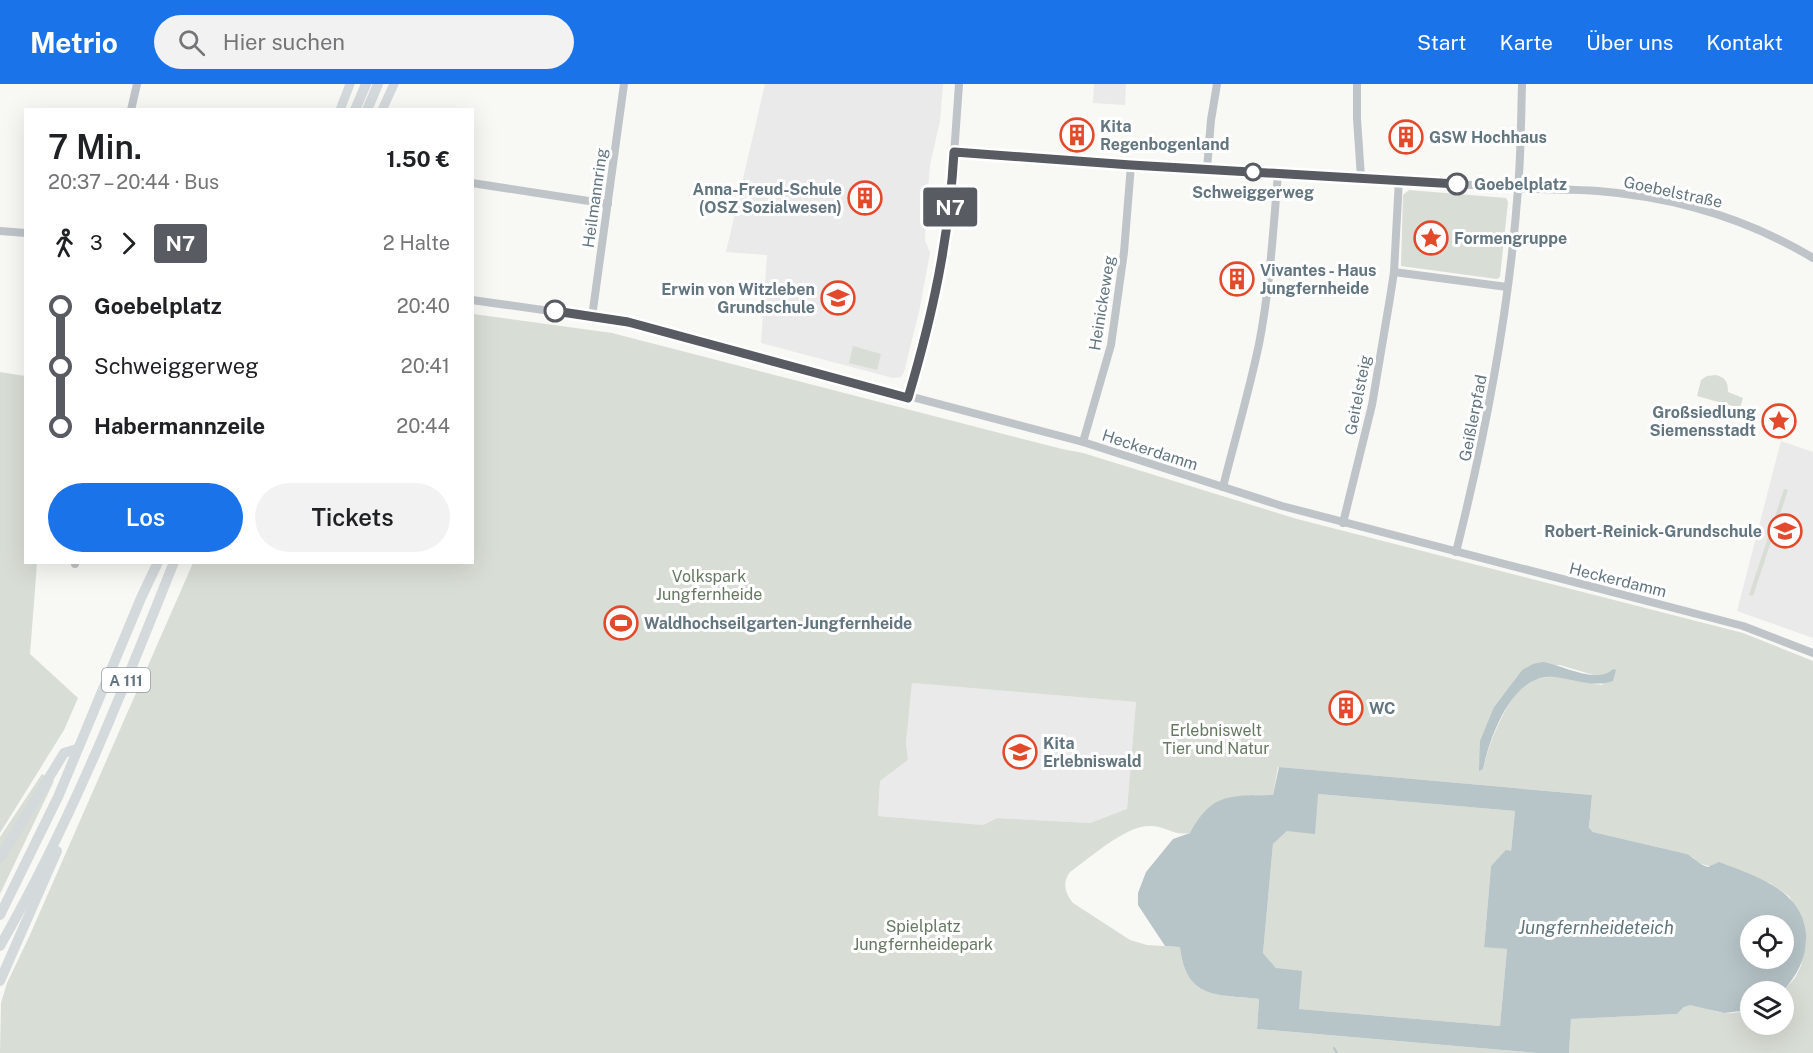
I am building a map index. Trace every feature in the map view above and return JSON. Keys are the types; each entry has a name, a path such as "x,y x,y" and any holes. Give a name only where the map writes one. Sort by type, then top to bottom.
{"highway":[{"path":"356,108 366,84"},
{"path":"368,108 378,84"},
{"name":"A 111","path":"0,915 58,797 76,750 157,564"},
{"name":"A 111","path":"0,946 44,864 77,795 174,564"},
{"path":"0,858 63,753 76,750"},
{"path":"0,981 60,845 77,795"}],"main road":[{"path":"341,108 350,84"},
{"path":"383,108 394,84"}],"street":[{"path":"131,108 137,84"},
{"name":"Heilmannring","path":"592,317 624,84"},
{"path":"908,398 937,292 951,197 959,84"},
{"path":"1207,169 1210,123 1217,84"},
{"path":"1357,84 1360,177"},
{"path":"1399,179 1394,272 1507,287 1518,188 1522,84"},
{"name":"Goebelstraße","path":"954,152 1131,165 1399,179 1637,195 1676,203 1743,223 1786,242 1813,258"},
{"name":"Heinickeweg","path":"1083,442 1111,345 1124,252 1131,165"},
{"path":"1223,487 1250,388 1259,342 1269,285 1278,174"},
{"path":"474,183 608,204"},
{"path":"0,231 24,233"},
{"name":"Geitelsteig","path":"1343,523 1372,405 1394,272"},
{"name":"Geißlerpfad","path":"1456,552 1491,399 1507,287"},
{"name":"Heckerdamm","path":"474,300 628,322 908,398 1083,442 1282,506 1343,523 1743,626 1813,653"}],"shaded area":[{"path":"765,84 943,84 940,121 930,165 926,212 925,240 930,253 919,312 901,377 893,378 761,343 767,255 726,252"},
{"path":"1094,84 1126,84 1125,105 1093,103"},
{"name":"Robert-Reinick-Grundschule","path":"1781,441 1813,452 1813,638 1737,611"},
{"name":"Kita Erlebniswald","path":"912,683 1136,702 1127,809 1090,823 997,818 983,825 878,816 880,781 908,760 906,743"}],"green space":[{"name":"Goebelplatz","path":"1409,190 1506,198 1508,202 1500,277 1497,279 1401,266 1403,195"},
{"name":"Volkspark Jungfernheide","path":"474,314 612,333 1083,453 1297,519 1743,633 1813,661 1813,1053 1569,1053 1571,1019 1677,1014 1688,1005 1726,1013 1740,1012 1740,1035 1794,1035 1792,981 1801,966 1806,943 1790,897 1770,883 1698,863 1687,854 1593,832 1589,829 1592,795 1278,767 1273,795 1234,797 1215,804 1198,820 1190,833 1184,834 1150,826 1140,827 1119,836 1070,872 1065,884 1070,899 1130,940 1147,945 1180,947 1183,964 1189,976 1196,985 1206,991 1259,999 1257,1029 1537,1053 0,1053 1,1003 7,983 193,564 474,564","holes":["1560,665 1600,677 1609,673 1602,685 1557,677 1540,678 1524,685 1511,701 1499,724 1483,769 1494,707 1522,670","912,683 1136,702 1127,809 1090,823 997,818 983,825 878,816 880,781 908,760 906,743"]},
{"path":"853,346 881,354 877,370 849,363"},
{"path":"0,372 24,376 24,564 37,564 30,654 78,698 64,730 0,833"},
{"path":"1716,375 1726,381 1728,392 1743,398 1740,408 1697,396 1701,380 1707,376"},
{"path":"1784,489 1788,490 1753,596 1749,595"},
{"path":"42,774 54,781 0,894 0,837"},
{"path":"1318,794 1515,811 1511,851 1491,866 1484,946 1507,949 1500,1026 1299,1009 1276,968 1263,953 1273,844"}],"water":[{"path":"1543,662 1589,675 1616,670 1613,681 1606,683 1598,684 1554,677 1539,678 1526,685 1505,709 1491,741 1483,769 1479,771 1480,741 1494,707 1522,670"},
{"name":"Jungfernheideteich","path":"1279,767 1592,795 1589,828 1593,832 1687,854 1708,867 1719,862 1761,879 1786,895 1796,906 1803,919 1806,942 1803,958 1791,981 1740,981 1740,1011 1724,1013 1690,1005 1677,1014 1571,1019 1569,1053 1537,1053 1257,1029 1259,999 1217,994 1197,985 1189,977 1183,964 1180,947 1165,946 1138,905 1138,893 1146,872 1173,839 1190,833 1206,810 1215,803 1224,799 1273,795","holes":["1318,794 1515,811 1511,851 1506,850 1491,866 1484,947 1507,949 1500,1026 1299,1009 1302,971 1276,968 1263,953 1273,844 1287,831 1315,834"]}],"waterway":[{"path":"1334,1048 1337,1053"}],"bus line":[{"name":"N7","path":"555,311 628,322 908,398 937,292 951,197 954,152 1457,184"}],"place":[{"name":"Kita Regenbogenland","path":"1077,135"},
{"name":"GSW Hochhaus","path":"1406,137"},
{"name":"Schweiggerweg","path":"1253,172"},
{"name":"Goebelplatz","path":"1457,184"},
{"name":"Anna-Freud-Schule (OSZ Sozialwesen)","path":"865,198"},
{"name":"Formengruppe","path":"1431,238"},
{"name":"Vivantes - Haus Jungfernheide","path":"1237,279"},
{"name":"Erwin von Witzleben Grundschule","path":"838,298"},
{"name":"Großsiedlung Siemensstadt","path":"1779,421"},
{"name":"Robert-Reinick-Grundschule","path":"1785,531"},
{"name":"Waldhochseilgarten-Jungfernheide","path":"621,623"},
{"name":"WC","path":"1346,708"},
{"name":"Kita Erlebniswald","path":"1020,752"}],"park label":[{"name":"Erlebniswelt Tier und Natur","path":"1216,739"},
{"name":"Spielplatz Jungfernheidepark","path":"923,935"}]}
